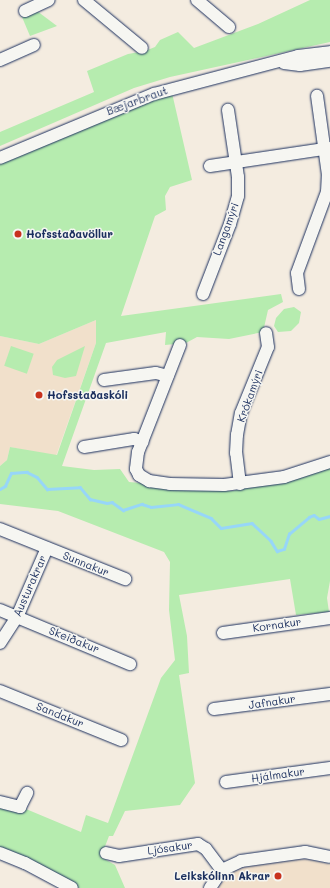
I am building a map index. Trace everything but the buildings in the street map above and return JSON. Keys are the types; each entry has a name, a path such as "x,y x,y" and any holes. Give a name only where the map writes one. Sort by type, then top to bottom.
{"street":[{"path":"25,11 49,0"},
{"path":"84,0 142,48"},
{"path":"197,0 229,27"},
{"path":"0,60 34,45"},
{"name":"Bæjarbraut","path":"0,158 154,94 211,77 281,63 298,56 330,52"},
{"name":"Bæjarbraut","path":"281,63 300,65 330,61"},
{"path":"299,289 297,273 327,192 327,148 317,96"},
{"name":"Langamýri","path":"202,294 230,224 238,196 236,162 228,110"},
{"path":"210,166 327,148"},
{"name":"Krókamýri","path":"240,484 236,453 237,435 242,412 268,347 266,333"},
{"path":"180,345 143,442 136,469 144,479 170,484 240,484 284,477 330,462"},
{"path":"104,380 156,373 168,376"},
{"path":"84,447 134,439 143,442"},
{"name":"Sunnakur","path":"0,529 125,579"},
{"name":"Austurakrar","path":"0,644 17,617 47,548"},
{"name":"Skeiðakur","path":"0,610 130,664"},
{"name":"Kornakur","path":"223,632 330,618"},
{"name":"Sandakur","path":"0,690 121,740"},
{"name":"Jafnakur","path":"214,710 330,694"},
{"name":"Hjálmakur","path":"226,782 330,768"},
{"path":"0,802 20,807 27,794"},
{"name":"Ljósakur","path":"106,853 119,856 198,844 206,849 222,870"},
{"path":"0,853 25,863 72,888"},
{"path":"210,888 222,870 246,860 297,853 330,857"}],"shaded area":[{"name":"Hofsstaðaskóli","path":"96,320 96,343 56,456 10,447 7,460 0,466 0,336 39,344"},
{"name":"Leikskólinn Akrar","path":"304,858 330,864 330,888 218,888 229,873 244,865"}],"green space":[{"path":"310,0 330,0 330,42 170,77 134,88 0,146 0,132 94,92 87,71 128,54 145,51 155,47 160,40 178,32 194,48 258,24"},
{"path":"37,11 57,26 30,36 22,17"},
{"path":"172,93 192,180 170,187 165,196 166,210 155,216 121,316 281,294 283,302 268,310 263,332 229,339 197,337 186,343 165,345 166,332 106,343 62,466 94,470 120,469 129,482 232,491 330,466 330,581 327,598 329,612 296,615 290,579 179,595 187,636 189,673 179,675 195,783 180,805 125,811 113,836 109,836 101,857 115,865 125,888 79,888 0,848 0,804 23,813 26,809 81,832 86,815 108,823 161,678 175,660 169,610 170,562 164,552 58,511 0,504 0,466 7,460 10,447 57,455 96,343 96,320 39,344 0,336 0,161"},
{"path":"294,307 301,312 299,323 291,331 278,332 274,326 276,318 284,309"},
{"path":"11,346 34,354 27,374 4,366"},
{"path":"85,346 76,376 65,378 53,375 52,367 57,360"}],"waterway":[{"path":"0,489 5,486 11,473 27,472 37,477 47,489 80,487 90,499 107,503 112,502 123,510 142,504 151,507 178,504 211,518 221,528 252,523 271,541 277,551 284,549 289,534 309,517 314,515 319,519 330,516"}],"place":[{"name":"Hofsstaðavöllur","path":"18,234"},
{"name":"Hofsstaðaskóli","path":"39,395"},
{"name":"Leikskólinn Akrar","path":"278,876"}]}
